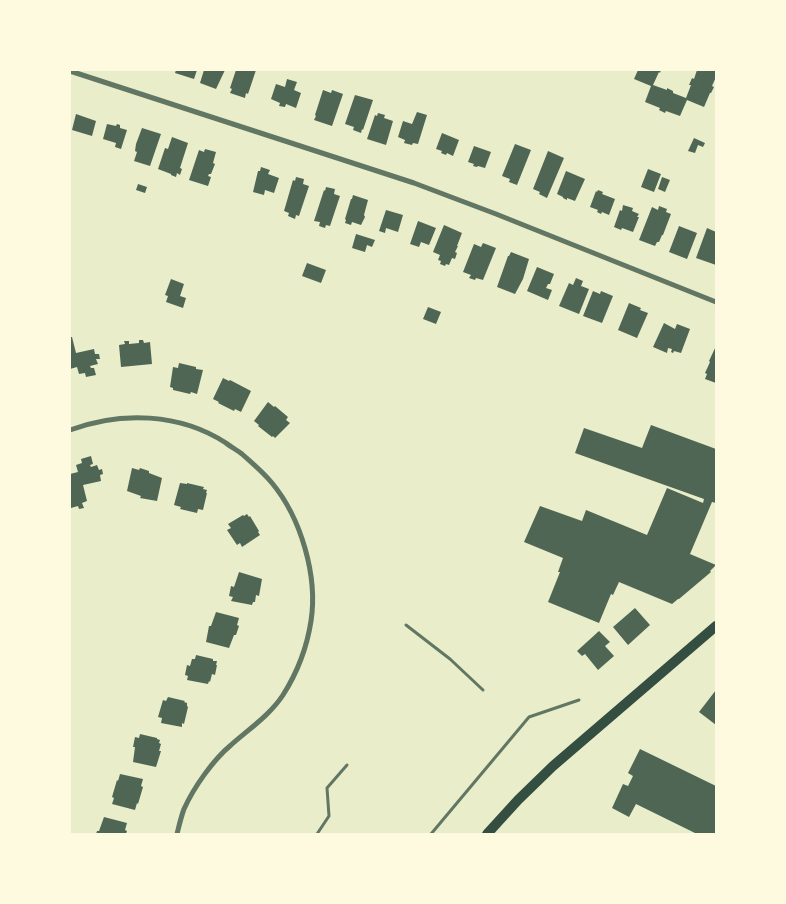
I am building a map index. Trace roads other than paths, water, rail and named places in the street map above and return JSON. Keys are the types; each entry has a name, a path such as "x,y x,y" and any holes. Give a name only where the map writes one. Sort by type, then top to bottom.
{"main road":[{"path":"487,834 553,766 716,626"}],"street":[{"path":"70,71 414,183 716,302"},
{"path":"70,430 82,425 103,421 148,418 182,423 203,430 218,438 239,452 272,483 293,517 302,539 310,569 311,621 301,660 282,696 268,713 229,746 199,782 184,809 176,834"}],"lane":[{"path":"406,625 484,690"},
{"path":"432,834 529,717 579,700"},
{"path":"317,834 329,816 328,788 347,765"}]}
